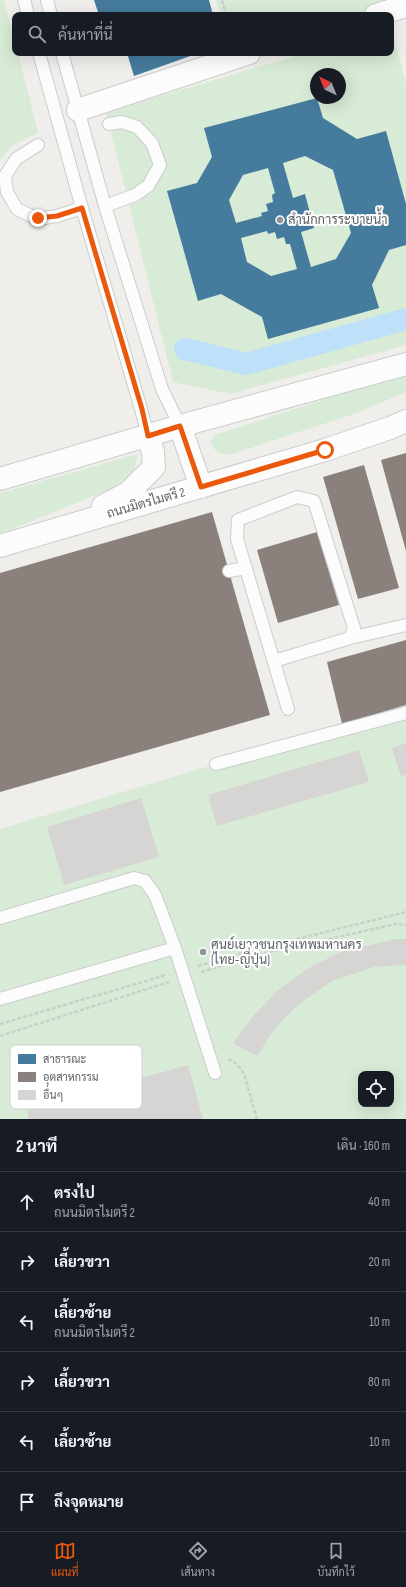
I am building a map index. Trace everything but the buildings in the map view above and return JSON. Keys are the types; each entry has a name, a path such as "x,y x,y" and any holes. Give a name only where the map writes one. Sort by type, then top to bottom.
{"street":[{"path":"386,12 406,6"},
{"path":"78,110 241,56"},
{"path":"0,479 180,426 406,364"},
{"name":"ถนนมิตรไมตรี 2","path":"0,546 325,450 406,421"},
{"path":"180,426 201,487"},
{"path":"62,527 128,493 154,467 153,452 148,436"}],"lane":[{"path":"24,0 27,12"},
{"path":"47,0 50,12"},
{"path":"40,56 82,208 142,409 148,436"},
{"path":"63,56 105,206 162,389 180,426"},
{"path":"105,206 135,195 148,186 160,165 152,143 137,127 122,122 109,124"},
{"path":"38,145 16,159 5,176 7,192 18,209 38,218 57,216 82,208"},
{"path":"288,709 237,539 238,520 297,497 314,501 354,628 350,638"},
{"path":"229,572 246,568"},
{"path":"274,661 350,638 406,625"},
{"path":"216,764 406,713"},
{"path":"0,918 134,878 145,881 156,895 175,948 215,1073"},
{"path":"0,999 175,948"}],"path":[{"path":"222,0 225,12"},
{"path":"0,1024 253,950 406,912"},
{"path":"207,1048 237,1064 244,1074 257,1119"}],"green space":[{"path":"0,0 4,0 12,31 12,56 19,56 38,133 13,145 0,160"},
{"path":"216,0 403,0 362,12 220,12"},
{"path":"394,39 406,83 406,345 230,394 173,382 106,112 296,56 394,56"},
{"path":"406,373 406,392 357,413 232,454 219,453 210,442 215,435"},
{"path":"138,454 134,471 113,488 0,534 0,493"},
{"name":"ศูนย์เยาวชนกรุงเทพมหานคร (ไทย-ญี่ปุ่น)","path":"406,707 406,1119 0,1119 0,829"}],"waterway":[{"path":"185,349 246,364 406,319"}],"place":[{"name":"สำนักการระบายน้ำ","path":"280,220"},
{"name":"ศูนย์เยาวชนกรุงเทพมหานคร (ไทย-ญี่ปุ่น)","path":"203,952"}],"route":[{"path":"38,218 57,216 82,208 142,409 148,436 180,426 201,487 325,450"}]}
